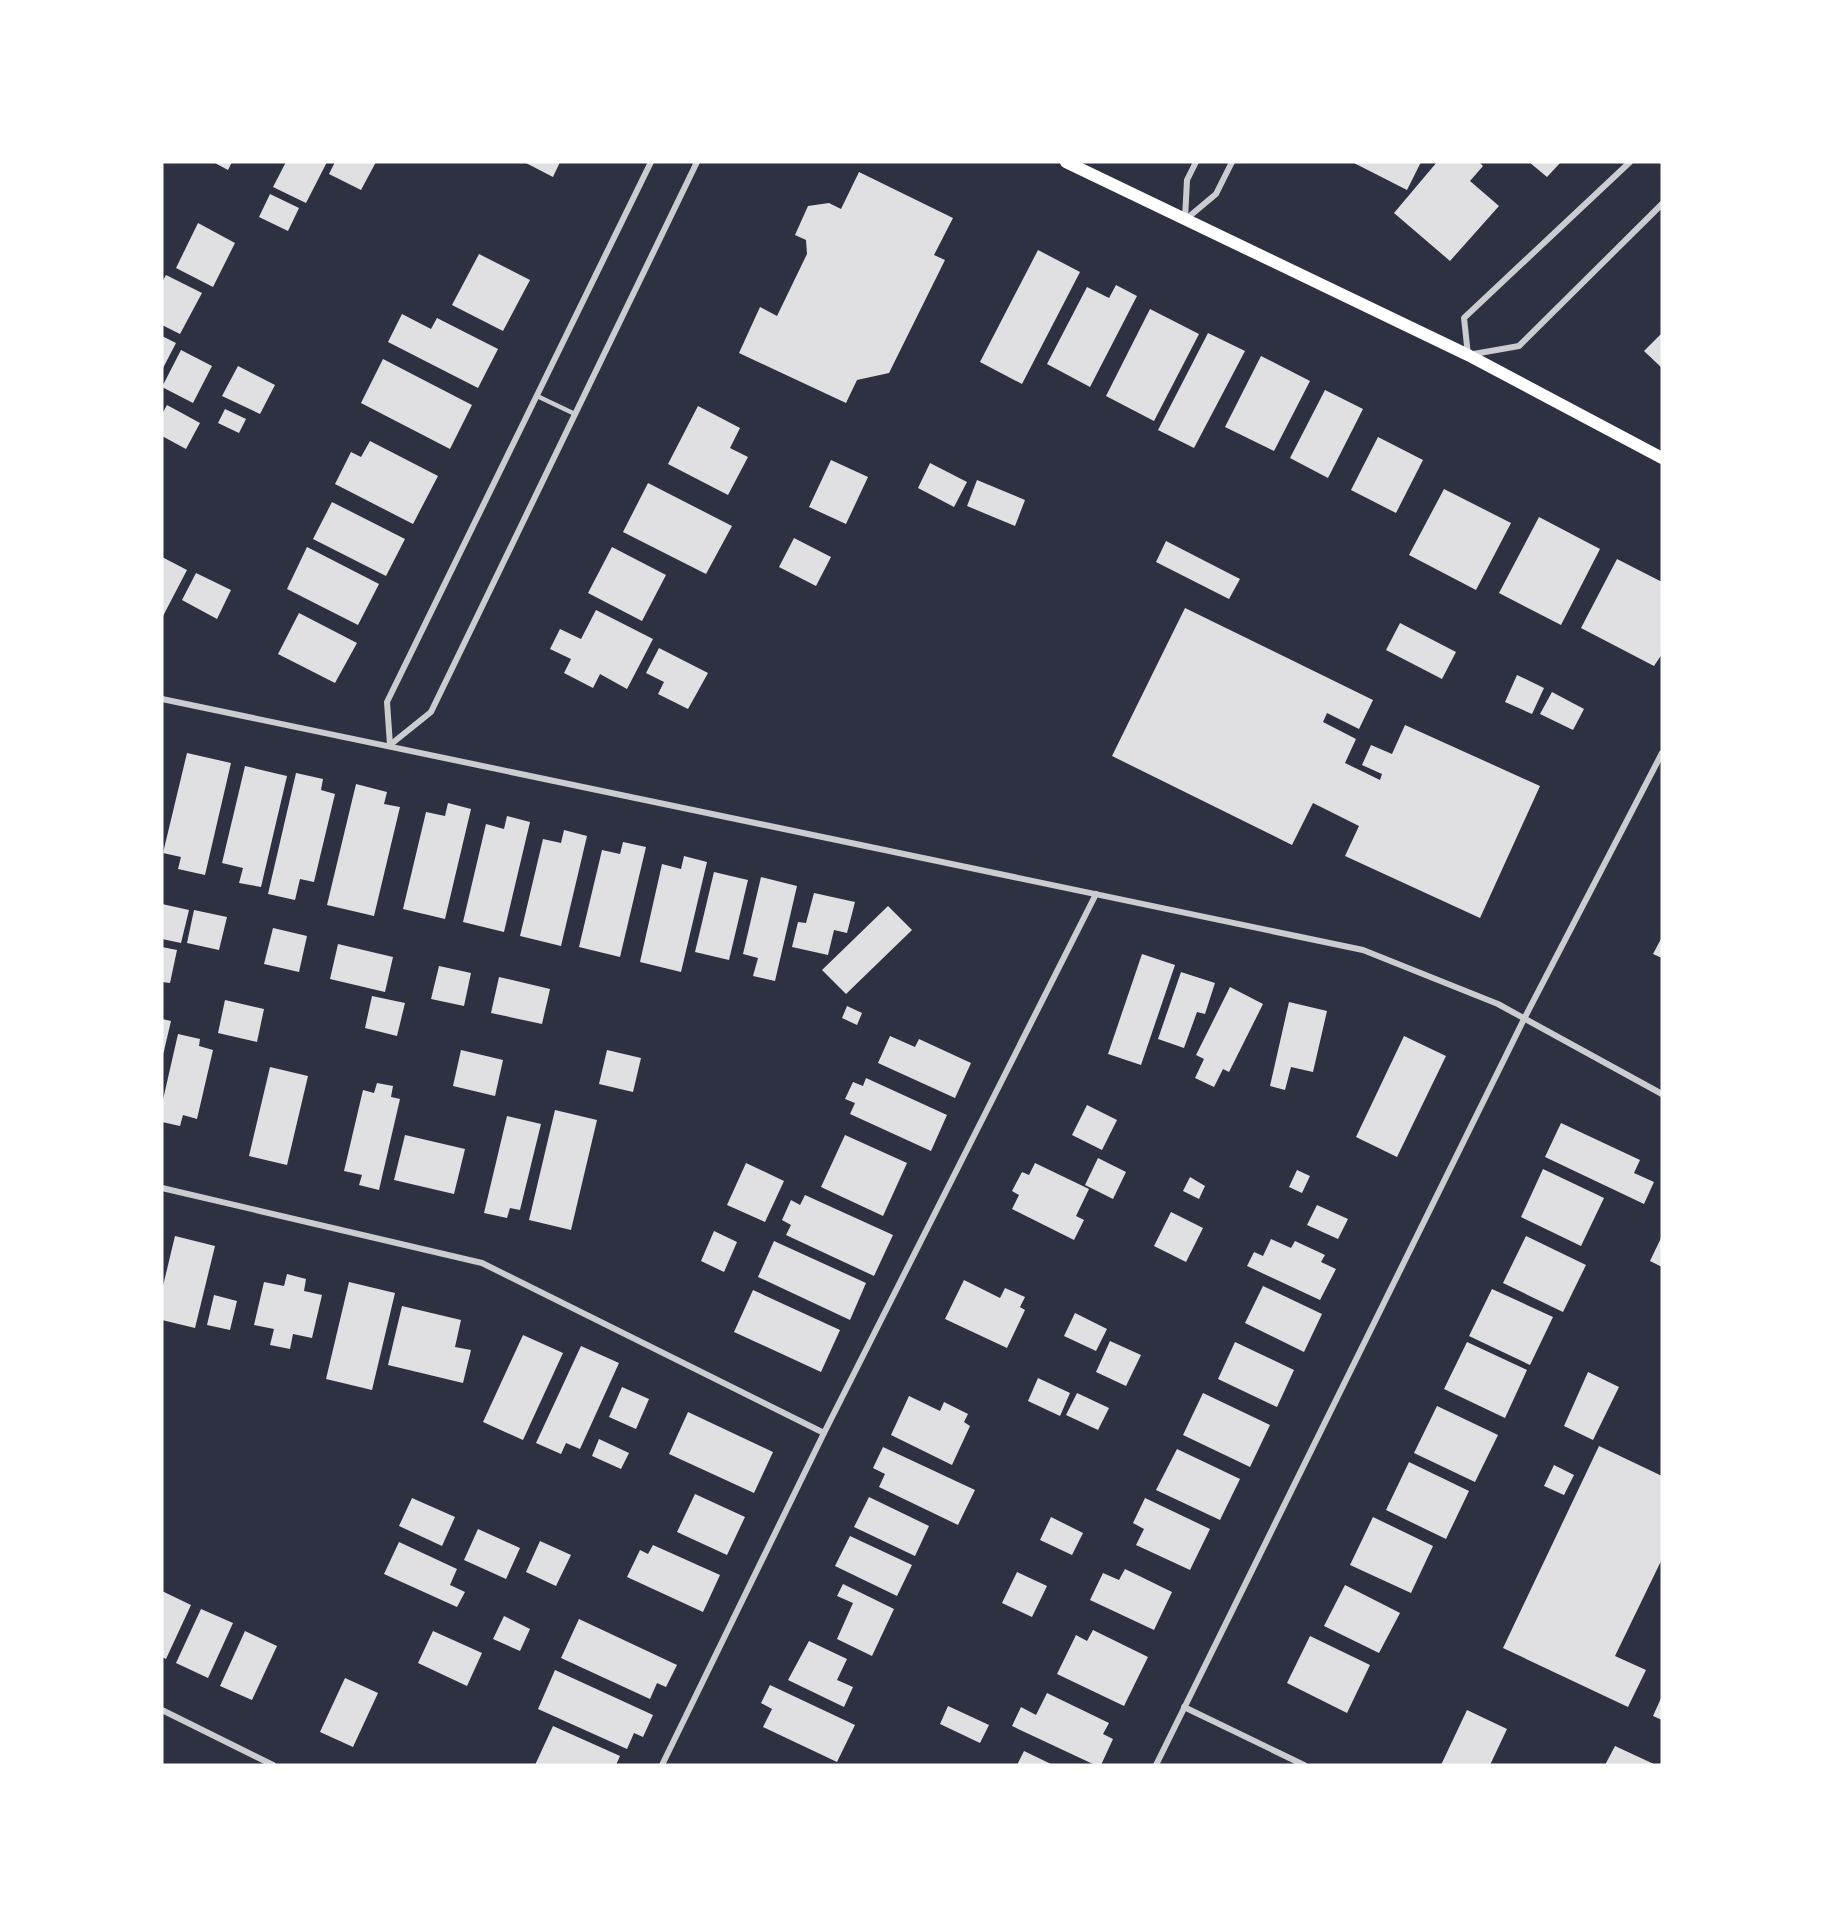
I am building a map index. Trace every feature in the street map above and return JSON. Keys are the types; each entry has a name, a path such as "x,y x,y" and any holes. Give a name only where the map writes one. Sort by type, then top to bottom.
{"main road":[{"path":"1066,162 1468,355 1662,458"}],"street":[{"path":"390,745 387,702 651,162"},
{"path":"390,745 431,712 697,162"},
{"path":"1185,221 1187,180 1196,162"},
{"path":"1185,221 1216,194 1232,162"},
{"path":"1630,162 1464,318 1468,355 1519,346 1662,204"},
{"path":"162,699 1363,950 1498,1004 1662,1094"},
{"path":"1156,1765 1524,1019 1662,753"},
{"path":"662,1765 824,1433 1096,894"},
{"path":"162,1188 482,1263 824,1433"},
{"path":"1184,1707 1304,1765"},
{"path":"162,1710 273,1765"}],"lane":[{"path":"537,396 575,414"}],"building":[{"path":"213,162 232,162 228,170"},
{"path":"286,162 327,162 306,203 273,187"},
{"path":"335,162 376,162 361,190 329,174"},
{"path":"524,162 560,162 553,177"},
{"path":"1352,162 1421,162 1407,190"},
{"path":"1437,162 1479,162 1483,166 1470,181 1499,206 1450,261 1394,213"},
{"path":"1529,162 1561,162 1547,177"},
{"path":"859,172 953,218 934,255 945,260 889,373 857,380 846,403 739,353 760,307 777,316 807,254 806,240 795,235 808,206 829,203 841,209"},
{"path":"270,194 299,208 288,231 259,217"},
{"path":"198,223 235,243 213,287 176,268"},
{"path":"1038,250 1080,272 1022,384 980,362"},
{"path":"479,254 530,280 503,331 452,305"},
{"path":"166,275 202,293 180,334 162,325 162,282"},
{"path":"1116,285 1137,296 1090,387 1047,364 1087,287 1109,298"},
{"path":"1150,309 1199,334 1154,421 1106,396"},
{"path":"402,314 431,329 437,318 498,349 478,388 388,342"},
{"path":"1208,333 1245,351 1194,448 1158,430"},
{"path":"1662,333 1662,368 1644,351"},
{"path":"162,336 176,343 162,370"},
{"path":"181,350 212,366 193,403 162,387"},
{"path":"1261,356 1310,381 1274,451 1225,427"},
{"path":"383,359 472,405 450,449 361,403"},
{"path":"238,366 275,385 260,414 222,396"},
{"path":"1325,390 1363,409 1328,478 1290,458"},
{"path":"167,405 200,423 186,449 162,436 162,414"},
{"path":"698,406 740,428 730,448 748,457 728,495 668,464"},
{"path":"225,409 246,419 239,433 218,423"},
{"path":"1378,437 1423,460 1396,513 1351,490"},
{"path":"370,441 438,476 413,524 335,484 351,452 361,457"},
{"path":"831,460 868,477 846,524 809,507"},
{"path":"930,463 967,482 954,507 918,488"},
{"path":"977,480 1025,500 1015,526 967,506"},
{"path":"648,483 732,526 706,574 623,532"},
{"path":"1444,489 1511,523 1476,590 1409,555"},
{"path":"332,502 405,539 386,576 313,539"},
{"path":"1539,517 1600,549 1561,625 1499,593"},
{"path":"794,538 831,557 816,586 779,567"},
{"path":"1166,541 1240,579 1229,599 1156,562"},
{"path":"307,547 379,584 358,625 287,589"},
{"path":"612,547 666,575 642,621 588,593"},
{"path":"162,557 187,570 162,618"},
{"path":"1617,559 1662,582 1662,654 1654,666 1581,628"},
{"path":"196,573 231,590 217,619 182,600"},
{"path":"1185,608 1373,700 1359,729 1327,713 1323,722 1356,739 1345,763 1380,780 1382,774 1362,765 1371,745 1392,754 1405,725 1540,786 1480,918 1345,856 1359,826 1313,803 1292,845 1112,756"},
{"path":"596,610 653,639 627,689 600,674 593,688 564,673 571,659 550,649 560,629 581,639"},
{"path":"299,613 357,643 335,683 278,654"},
{"path":"1400,623 1456,652 1442,679 1386,650"},
{"path":"659,648 708,673 688,709 658,694 664,682 646,673"},
{"path":"1517,675 1544,688 1532,714 1505,702"},
{"path":"1552,692 1584,709 1573,730 1540,714"},
{"path":"187,753 231,763 205,875 178,869 181,857 163,853"},
{"path":"245,766 287,776 261,887 239,883 243,868 222,863"},
{"path":"296,773 323,779 321,790 335,794 314,882 300,879 295,900 268,894"},
{"path":"356,784 387,792 384,804 400,807 374,916 327,905"},
{"path":"448,803 471,809 445,919 403,909 426,812 445,816"},
{"path":"507,816 530,822 504,932 463,922 486,824 504,829"},
{"path":"564,830 587,836 561,946 520,936 543,839 561,843"},
{"path":"623,842 646,847 620,957 579,947 602,850 620,854"},
{"path":"684,856 707,862 681,972 640,962 662,864 681,869"},
{"path":"714,872 748,880 729,960 695,952"},
{"path":"761,877 797,886 775,981 753,976 758,958 743,954"},
{"path":"814,893 855,902 847,933 834,930 828,955 792,947 798,922 806,923"},
{"path":"162,904 189,910 181,943 162,939"},
{"path":"888,906 912,930 846,994 822,970"},
{"path":"194,910 227,917 219,950 187,943"},
{"path":"273,928 307,936 299,972 264,964"},
{"path":"1662,937 1662,958 1653,954"},
{"path":"338,944 393,957 385,992 330,979"},
{"path":"162,947 177,950 170,983 162,982"},
{"path":"1142,954 1175,965 1141,1065 1108,1054"},
{"path":"439,966 471,973 464,1006 431,999"},
{"path":"1181,972 1215,983 1205,1014 1197,1012 1184,1048 1158,1039"},
{"path":"499,977 550,989 542,1024 491,1013"},
{"path":"1230,987 1263,1004 1229,1072 1223,1069 1214,1087 1195,1078 1204,1059 1196,1055"},
{"path":"372,996 405,1003 397,1036 365,1028"},
{"path":"225,1000 264,1009 257,1042 218,1033"},
{"path":"1289,1002 1327,1011 1313,1072 1291,1067 1285,1090 1270,1086"},
{"path":"847,1006 862,1013 857,1025 842,1018"},
{"path":"162,1019 171,1021 163,1055 162,1054"},
{"path":"178,1034 200,1039 199,1046 213,1050 197,1119 183,1115 180,1126 162,1122 162,1104"},
{"path":"890,1036 915,1047 919,1039 971,1063 955,1098 878,1063"},
{"path":"1404,1036 1446,1056 1397,1157 1356,1137"},
{"path":"461,1050 503,1060 495,1096 453,1086"},
{"path":"607,1050 641,1058 633,1092 599,1084"},
{"path":"270,1067 308,1076 287,1165 249,1156"},
{"path":"866,1078 947,1115 931,1151 850,1114 855,1103 845,1099 853,1082 863,1086"},
{"path":"377,1083 393,1086 391,1097 400,1099 379,1190 359,1185 362,1175 344,1171 363,1090 374,1093"},
{"path":"1087,1105 1117,1120 1102,1150 1072,1135"},
{"path":"555,1110 597,1120 571,1230 529,1220"},
{"path":"507,1116 541,1124 520,1210 510,1208 507,1218 484,1213"},
{"path":"1561,1123 1640,1160 1634,1173 1654,1182 1644,1204 1545,1157"},
{"path":"405,1135 465,1149 454,1194 394,1180"},
{"path":"845,1135 907,1163 883,1216 821,1187"},
{"path":"1098,1158 1126,1172 1113,1199 1085,1185"},
{"path":"746,1163 784,1181 765,1222 727,1205"},
{"path":"1035,1163 1089,1189 1076,1216 1084,1220 1074,1240 1012,1209 1019,1195 1012,1191 1022,1172 1029,1175"},
{"path":"1543,1169 1604,1198 1581,1246 1521,1217"},
{"path":"1297,1170 1310,1176 1302,1193 1289,1187"},
{"path":"1190,1177 1205,1186 1199,1199 1183,1191"},
{"path":"805,1195 893,1235 874,1276 786,1235 791,1225 782,1220 791,1200 800,1205"},
{"path":"1317,1205 1348,1219 1338,1239 1307,1225"},
{"path":"1171,1212 1203,1228 1186,1262 1154,1246"},
{"path":"714,1231 737,1242 724,1272 701,1261"},
{"path":"175,1236 215,1246 195,1328 162,1320 162,1290"},
{"path":"1526,1236 1586,1265 1563,1312 1503,1283"},
{"path":"1662,1236 1662,1267 1650,1261"},
{"path":"1271,1239 1291,1248 1295,1241 1325,1255 1321,1262 1336,1269 1320,1300 1247,1266 1254,1252 1263,1256"},
{"path":"774,1241 866,1283 850,1320 758,1277"},
{"path":"287,1274 306,1279 304,1291 322,1295 312,1338 293,1334 290,1349 270,1345 274,1329 254,1325 264,1282 284,1286"},
{"path":"964,1280 1000,1298 1005,1288 1025,1297 1020,1307 1025,1310 1007,1348 945,1319"},
{"path":"349,1282 395,1293 372,1390 326,1379"},
{"path":"1263,1286 1322,1314 1304,1352 1245,1323"},
{"path":"1492,1289 1553,1317 1530,1365 1469,1336"},
{"path":"753,1290 840,1330 821,1372 734,1332"},
{"path":"214,1295 237,1301 230,1330 207,1325"},
{"path":"402,1306 461,1320 455,1347 471,1350 463,1383 388,1365"},
{"path":"1075,1313 1107,1329 1096,1351 1064,1336"},
{"path":"523,1335 563,1353 523,1440 483,1422"},
{"path":"1110,1341 1141,1355 1126,1386 1096,1372"},
{"path":"1235,1342 1294,1370 1277,1407 1218,1379"},
{"path":"1467,1342 1527,1370 1505,1418 1444,1389"},
{"path":"581,1346 619,1363 580,1449 566,1443 561,1454 536,1443"},
{"path":"1588,1372 1619,1387 1593,1440 1564,1426"},
{"path":"1038,1378 1070,1393 1060,1416 1028,1401"},
{"path":"622,1387 649,1399 636,1429 609,1417"},
{"path":"1077,1393 1109,1408 1098,1430 1066,1415"},
{"path":"1203,1393 1270,1425 1250,1467 1183,1435"},
{"path":"909,1396 940,1411 944,1402 968,1414 964,1422 970,1426 952,1465 891,1435"},
{"path":"1437,1406 1498,1435 1475,1482 1414,1453"},
{"path":"688,1412 773,1452 754,1493 669,1454"},
{"path":"599,1439 629,1453 621,1469 592,1456"},
{"path":"1599,1446 1662,1476 1662,1559 1615,1656 1646,1670 1628,1707 1503,1648"},
{"path":"883,1447 975,1490 958,1525 879,1487 885,1474 873,1468"},
{"path":"1177,1449 1240,1479 1220,1520 1156,1490"},
{"path":"1409,1462 1469,1491 1446,1539 1386,1510"},
{"path":"1554,1465 1574,1475 1564,1495 1544,1486"},
{"path":"695,1494 745,1517 727,1555 677,1532"},
{"path":"869,1497 929,1526 915,1556 854,1527"},
{"path":"412,1498 455,1517 442,1546 399,1526"},
{"path":"1145,1498 1210,1529 1190,1570 1136,1545 1144,1529 1133,1523"},
{"path":"1051,1517 1083,1533 1072,1555 1040,1540"},
{"path":"1373,1517 1433,1546 1411,1593 1350,1565"},
{"path":"478,1529 520,1548 506,1579 464,1560"},
{"path":"850,1536 912,1565 897,1596 835,1566"},
{"path":"540,1541 571,1555 556,1586 526,1572"},
{"path":"399,1542 457,1569 450,1585 465,1592 457,1607 384,1574"},
{"path":"653,1545 720,1575 703,1612 627,1577 640,1550 648,1554"},
{"path":"1125,1569 1172,1592 1154,1630 1090,1600 1103,1573 1119,1580"},
{"path":"1017,1572 1047,1586 1032,1617 1002,1603"},
{"path":"843,1584 894,1609 872,1656 837,1639 853,1603 837,1596"},
{"path":"1345,1585 1400,1613 1379,1653 1324,1626"},
{"path":"162,1591 191,1605 166,1659 162,1657"},
{"path":"201,1609 233,1623 208,1678 176,1663"},
{"path":"504,1616 530,1629 520,1651 493,1639"},
{"path":"579,1619 677,1665 666,1687 657,1683 650,1699 561,1658"},
{"path":"1093,1630 1148,1657 1124,1706 1057,1674 1076,1635 1087,1641"},
{"path":"245,1631 277,1646 252,1700 220,1686"},
{"path":"433,1631 482,1653 467,1686 418,1663"},
{"path":"1310,1636 1370,1665 1347,1713 1287,1683"},
{"path":"809,1641 847,1659 837,1680 853,1687 844,1707 788,1680"},
{"path":"555,1670 653,1715 643,1737 634,1733 627,1749 538,1709"},
{"path":"345,1678 378,1693 353,1747 320,1732"},
{"path":"770,1685 855,1725 837,1762 763,1727 772,1709 761,1703"},
{"path":"1047,1693 1109,1723 1103,1734 1113,1739 1101,1765 1095,1765 1012,1726 1021,1707 1036,1715"},
{"path":"1662,1696 1662,1720 1653,1716"},
{"path":"948,1706 989,1725 980,1743 940,1724"},
{"path":"1467,1710 1507,1729 1490,1765 1441,1765"},
{"path":"553,1726 620,1756 616,1765 535,1765"},
{"path":"1615,1746 1656,1765 1605,1765"},
{"path":"1024,1751 1053,1765 1017,1765"}]}
